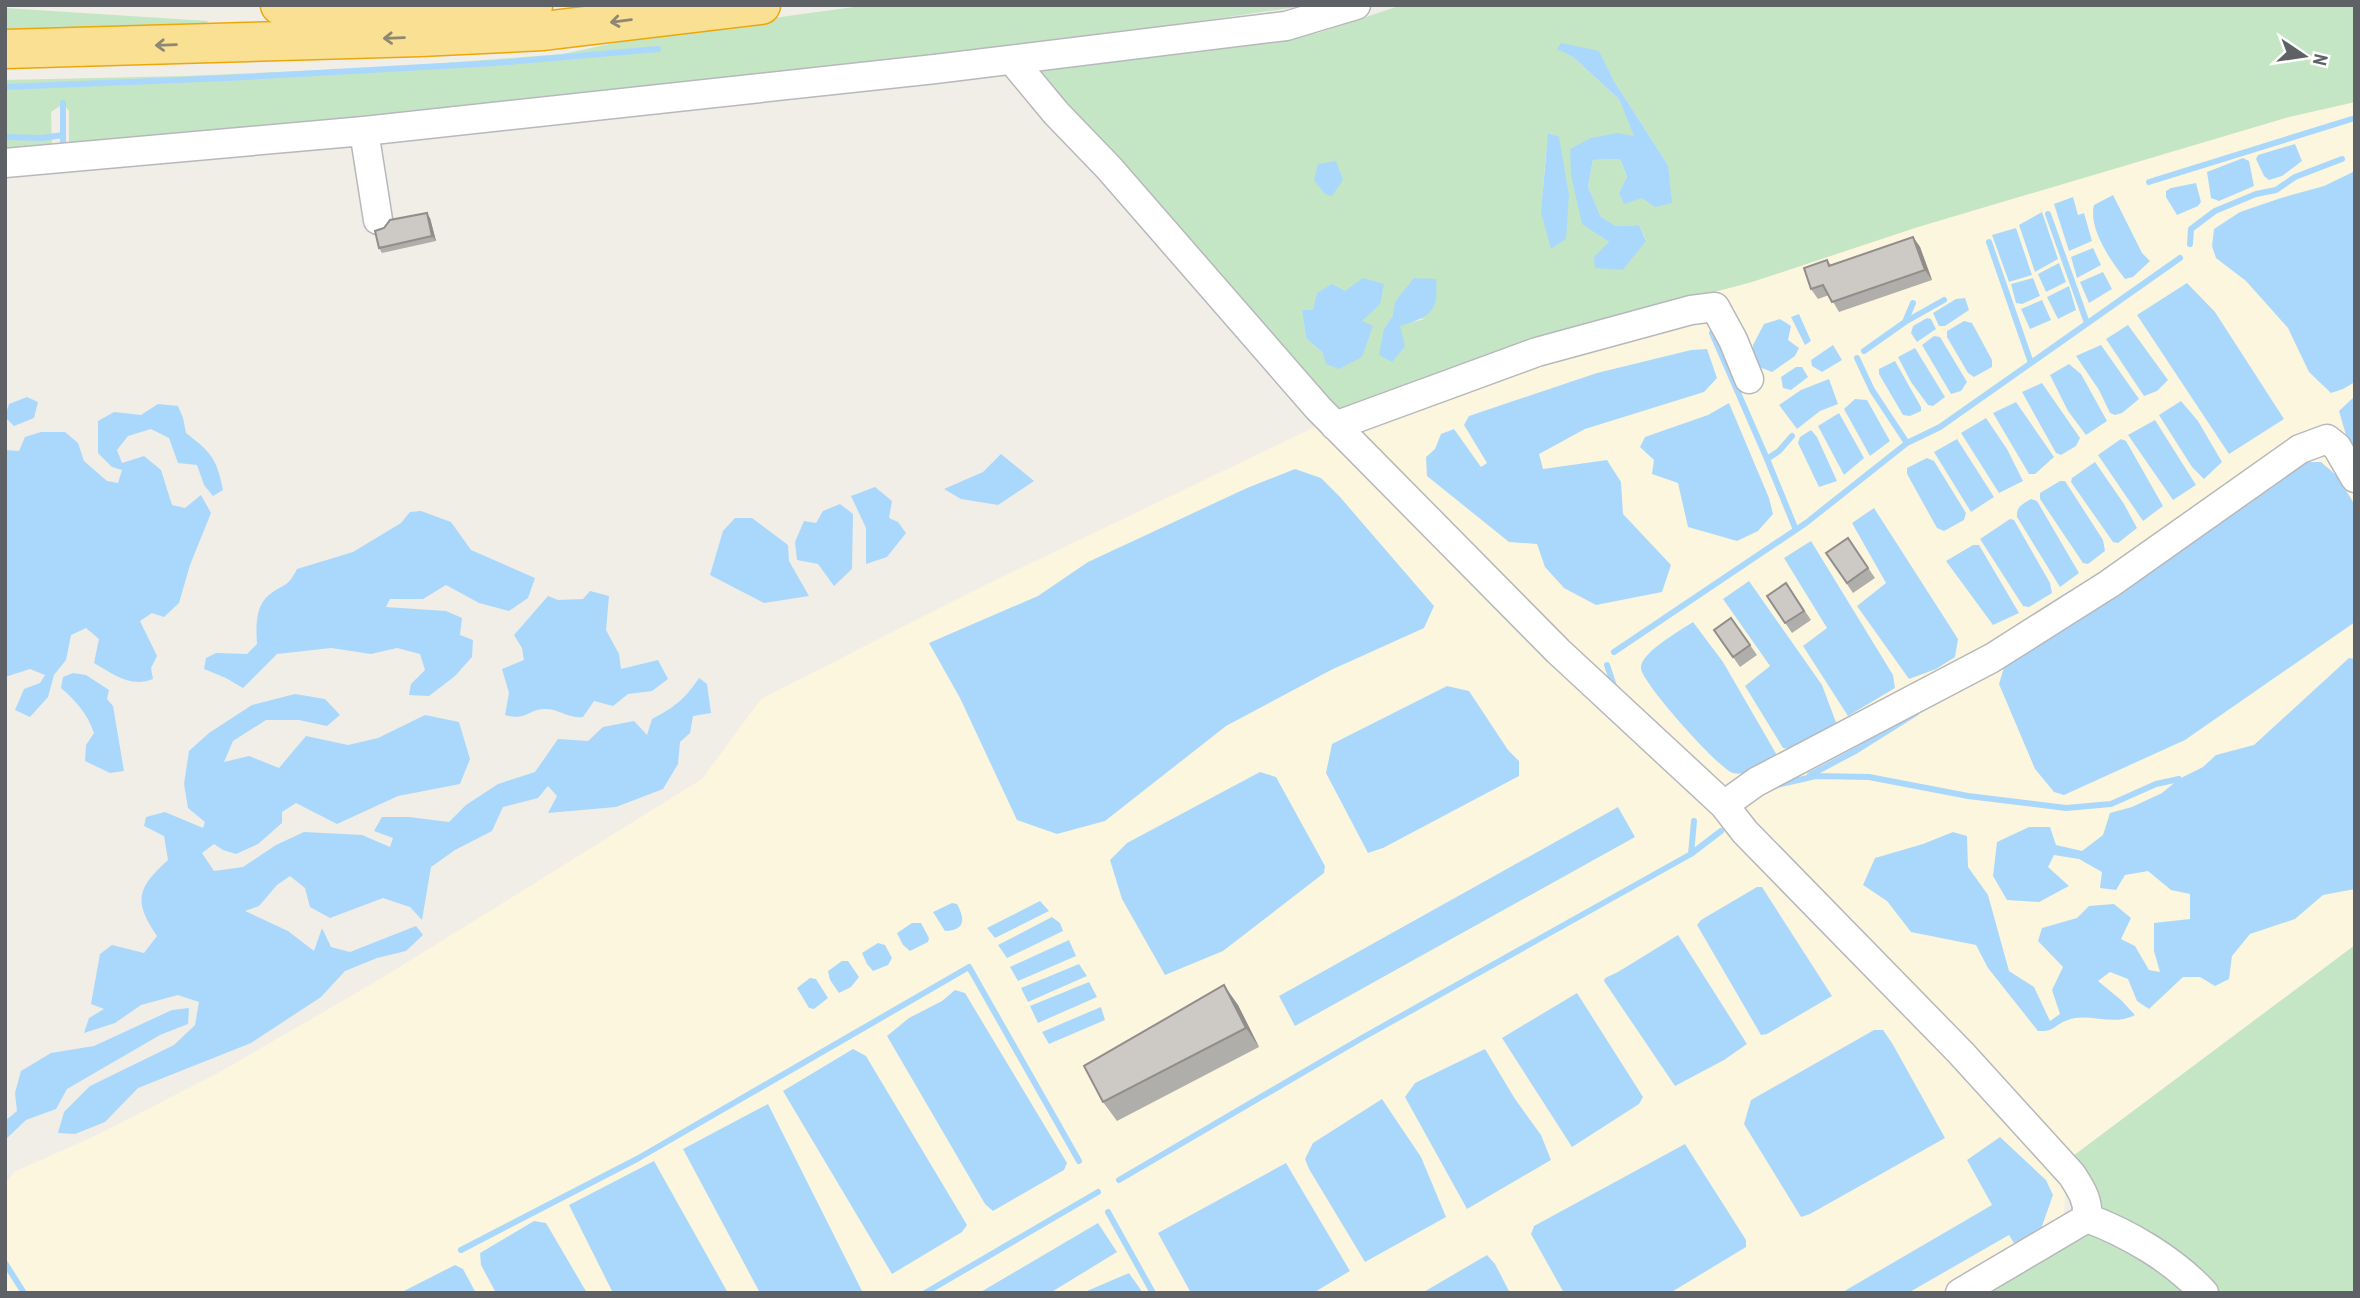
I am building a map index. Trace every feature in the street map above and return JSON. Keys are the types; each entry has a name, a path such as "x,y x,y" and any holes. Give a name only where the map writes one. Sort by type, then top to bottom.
{"highway":[{"path":"280,5 461,8 558,5"},
{"path":"5,49 543,31 761,5"}],"street":[{"path":"5,163 364,131 1012,60 1286,26 1356,5"},
{"path":"1012,60 1335,426 1558,651 1724,805 1745,832 1952,1044 2072,1175 2086,1200 2087,1218"},
{"path":"364,131 378,220"},
{"path":"1335,426 1537,352 1691,310 1714,307 1749,379"},
{"path":"1724,805 1756,782 1992,658 2109,584 2300,449 2327,439 2337,447 2355,478"},
{"path":"1960,1293 2087,1218 2116,1228 2139,1242 2193,1281 2204,1293"}],"shaded area":[{"path":"2355,102 2355,945 2074,1155 2066,1180 2064,1212 2060,1223 2041,1238 1944,1293 5,1293 5,1185 14,1172 99,1134 218,1073 382,978 702,779 761,699 975,590 1323,423 1545,337 1752,282 1918,227 2289,117"}],"green space":[{"path":"869,5 1310,5 984,53 69,147 69,111 63,104 51,112 52,149 5,153 5,80 394,67 562,54 663,33"},
{"path":"1402,5 2355,5 2355,102 2289,117 1918,227 1752,282 1545,337 1339,418 1035,68 1102,56 1318,33","holes":["1558,49 1599,52 1614,81 1668,165 1619,193 1627,178 1620,159 1593,160 1588,187 1601,217 1616,226 1639,225 1646,240 1623,270 1609,242 1600,236 1570,150 1601,136 1635,137 1619,99 1573,57","1549,133 1559,138 1560,146 1541,212","1345,292 1361,321 1323,353 1306,338 1302,310 1313,310","1393,315 1425,319 1384,329"]},
{"path":"5,8 208,21 199,37 5,40"},
{"path":"2355,945 2355,1293 2211,1293 2102,1217 2081,1166 2073,1156"},
{"path":"2090,1228 2195,1293 1976,1293"}],"water":[{"path":"1561,43 1599,51 1614,81 1668,165 1672,203 1655,207 1642,198 1624,204 1619,193 1627,177 1620,159 1593,160 1588,187 1601,217 1616,226 1639,225 1646,241 1623,270 1595,268 1594,257 1609,242 1582,224 1571,175 1570,149 1591,138 1617,133 1634,136 1619,99 1573,57 1557,49"},
{"path":"1548,133 1559,137 1569,195 1566,239 1551,249 1541,212"},
{"path":"2295,144 2302,161 2282,176 2269,180 2264,176 2256,159 2258,155"},
{"path":"2243,158 2249,161 2254,186 2219,201 2211,198 2207,172"},
{"path":"1336,161 1343,180 1332,196 1325,194 1314,180 1318,164"},
{"path":"2355,171 2355,382 2331,393 2309,372 2288,328 2246,281 2216,258 2212,246 2214,229 2240,212 2324,186"},
{"path":"2196,183 2201,202 2177,215 2166,197 2166,191"},
{"path":"2113,195 2142,253 2150,261 2133,277 2125,279 2102,244 2094,224 2094,205"},
{"path":"2073,197 2078,215 2084,213 2092,241 2069,251 2054,204"},
{"path":"2042,212 2058,259 2035,272 2019,225"},
{"path":"2016,228 2032,275 2009,282 1992,235"},
{"path":"2093,248 2101,265 2077,278 2071,257"},
{"path":"2059,263 2066,282 2046,292 2038,274"},
{"path":"2103,272 2112,289 2089,303 2080,282"},
{"path":"1363,278 1384,284 1380,304 1362,321 1373,326 1362,357 1339,369 1326,364 1323,353 1306,338 1302,310 1313,310 1317,293 1332,284 1345,291"},
{"path":"1414,278 1436,279 1436,299 1434,306 1425,316 1400,326 1405,346 1392,362 1379,355 1384,329 1393,315 1395,302"},
{"path":"2033,278 2040,296 2022,304 2016,303 2011,284"},
{"path":"2187,283 2215,312 2284,419 2229,454 2137,315"},
{"path":"2069,286 2076,310 2058,319 2047,297"},
{"path":"1965,298 1969,310 1945,326 1939,326 1933,313 1956,299"},
{"path":"2042,300 2051,320 2030,329 2021,309"},
{"path":"1799,314 1811,341 1805,345 1791,317"},
{"path":"1927,318 1931,319 1936,329 1917,342 1911,333 1913,326"},
{"path":"1780,319 1791,326 1788,340 1799,348 1795,356 1772,372 1754,365 1753,345 1764,324"},
{"path":"1964,321 1972,323 1992,360 1992,367 1974,377 1968,373 1947,337 1947,331"},
{"path":"2128,325 2168,380 2157,391 2144,396 2106,339"},
{"path":"1934,336 1940,337 1967,382 1961,391 1951,394 1922,345"},
{"path":"1833,345 1842,360 1822,372 1812,366 1811,360"},
{"path":"2101,345 2139,399 2122,413 2115,415 2110,413 2099,390 2076,356"},
{"path":"1915,348 1945,397 1933,406 1928,405 1911,382 1898,357"},
{"path":"1707,349 1717,378 1704,392 1585,429 1539,454 1543,469 1607,460 1621,482 1623,514 1671,565 1662,592 1596,605 1564,588 1545,567 1537,544 1509,542 1427,476 1426,457 1435,449 1441,434 1454,429 1481,467 1487,463 1464,425 1469,416 1597,373 1691,350"},
{"path":"1895,361 1921,407 1921,411 1910,416 1903,415 1879,374 1879,369"},
{"path":"2069,364 2081,374 2107,421 2086,435 2068,411 2050,375"},
{"path":"1796,367 1802,367 1808,377 1791,390 1783,388 1781,377"},
{"path":"1829,379 1838,404 1820,411 1797,429 1779,405 1801,390"},
{"path":"2042,383 2080,438 2076,446 2061,455 2056,453 2022,392"},
{"path":"2355,396 2355,455 2348,442 2339,411"},
{"path":"27,397 38,402 34,418 14,426 5,417 9,404"},
{"path":"1855,399 1867,400 1890,441 1870,456 1844,409"},
{"path":"2181,401 2198,421 2222,462 2204,479 2192,467 2159,415"},
{"path":"2016,402 2054,457 2035,474 2029,474 1993,413"},
{"path":"1729,403 1769,498 1773,514 1758,531 1737,541 1688,527 1678,483 1652,474 1654,460 1640,447 1645,437 1708,415"},
{"path":"158,404 178,406 186,433 212,457 223,490 213,496 204,485 197,465 178,463 169,438 151,429 128,436 117,450 122,463 144,456 161,470 172,505 185,508 201,495 211,513 190,565 179,603 164,617 152,613 140,621 157,656 151,668 153,679 130,681 94,663 99,639 86,628 71,635 66,660 54,675 48,697 30,717 15,710 24,689 40,683 45,675 30,669 5,677 5,450 19,451 25,437 41,432 65,432 78,443 84,461 107,481 118,483 122,470 112,467 98,453 98,421 114,412 141,415"},
{"path":"1839,413 1864,458 1844,475 1818,426"},
{"path":"1986,418 2007,449 2023,481 1999,493 1961,433"},
{"path":"2155,420 2196,485 2173,500 2128,435"},
{"path":"1811,430 1817,437 1837,481 1819,487 1798,443 1800,437"},
{"path":"1957,439 1994,497 1971,512 1934,452"},
{"path":"2121,439 2126,441 2163,506 2143,521 2098,455"},
{"path":"1001,454 1034,481 998,505 961,499 944,489 983,472"},
{"path":"1927,458 1934,461 1966,513 1964,520 1944,531 1937,528 1907,474 1907,468"},
{"path":"2095,462 2137,528 2118,543 2113,542 2071,482 2072,478"},
{"path":"2298,462 2321,462 2337,476 2355,505 2355,622 2185,740 2064,795 2054,792 2035,769 1999,684 2005,664"},
{"path":"1295,469 1321,478 1434,606 1424,628 1331,670 1226,726 1105,821 1057,834 1017,820 960,698 929,643 1038,596 1088,562 1247,488"},
{"path":"2060,481 2065,481 2103,540 2105,551 2088,564 2083,563 2040,499 2040,493"},
{"path":"875,487 892,501 889,518 898,522 906,533 887,557 866,564 866,528 851,496"},
{"path":"2031,499 2037,501 2079,573 2060,587 2017,517 2019,508"},
{"path":"840,504 853,514 852,569 834,586 818,564 797,560 795,542 804,521 816,523 823,511"},
{"path":"1874,508 1958,639 1955,657 1936,669 1909,679 1857,606 1886,583 1852,523"},
{"path":"421,511 451,522 471,550 535,578 528,598 509,611 479,603 446,585 423,599 390,599 386,607 446,611 462,618 460,635 473,640 472,657 455,676 429,696 409,695 411,684 425,670 420,654 397,648 371,654 331,648 277,654 243,688 204,669 206,658 216,653 247,654 257,644 261,605 269,595 288,583 297,569 353,552 401,523 410,512"},
{"path":"735,518 752,518 788,545 789,561 809,596 764,603 710,575 723,531"},
{"path":"2010,519 2014,520 2050,583 2052,593 2029,607 2023,606 1980,539"},
{"path":"1811,541 1893,675 1895,688 1848,716 1803,646 1827,628 1784,558"},
{"path":"1973,545 1979,545 2019,613 1993,625 1946,561"},
{"path":"1749,581 1822,685 1837,725 1795,750 1783,748 1745,686 1770,666 1723,599"},
{"path":"590,591 609,596 606,630 619,654 621,669 658,660 668,679 652,691 628,694 613,706 594,701 583,717 544,709 518,717 505,715 509,693 502,669 524,660 522,648 514,635 548,596 558,600 583,599"},
{"path":"1693,622 1723,662 1778,757 1750,772 1739,774 1725,768 1667,707 1644,676 1641,668 1647,656"},
{"path":"2349,658 2355,659 2355,889 2323,895 2295,919 2250,934 2232,956 2229,979 2215,986 2200,977 2183,977 2149,1009 2137,1001 2128,979 2110,972 2098,981 2135,1015 2118,1020 2076,1018 2051,1029 2038,1031 1988,968 1976,945 1911,932 1887,901 1863,885 1875,858 1953,832 1967,836 1968,867 1988,895 2009,971 2034,987 2050,1021 2060,1014 2052,990 2063,967 2038,941 2042,928 2077,918 2089,906 2114,904 2131,918 2121,939 2135,946 2149,970 2160,972 2154,951 2154,923 2190,919 2190,894 2171,890 2148,871 2125,875 2116,890 2100,888 2102,872 2079,859 2054,855 2048,867 2069,886 2039,902 2007,900 1993,876 1997,842 2029,827 2050,827 2056,845 2082,851 2103,835 2110,813 2132,807 2162,793 2179,779 2203,767 2216,755 2254,745"},
{"path":"73,673 86,675 109,690 107,699 113,706 124,771 110,773 85,761 86,745 94,733 80,708 61,688 63,677"},
{"path":"699,678 707,684 711,713 693,716 690,733 680,742 678,764 663,789 616,807 548,813 557,796 548,786 538,798 503,807 492,831 455,850 431,867 422,920 410,907 383,898 330,918 310,907 305,888 290,876 277,885 259,906 245,911 288,931 314,951 322,928 331,947 350,952 416,926 423,935 406,951 377,958 345,971 321,997 251,1043 138,1088 105,1122 75,1134 58,1133 64,1112 90,1086 174,1045 195,1025 199,1002 178,995 141,1005 115,1023 84,1033 89,1018 104,1009 91,1004 100,954 112,945 144,953 157,936 144,913 142,895 150,879 168,860 164,836 144,826 146,817 165,812 203,828 205,822 188,808 184,784 189,751 209,733 252,705 295,694 325,699 340,715 327,726 299,720 266,720 233,741 224,762 249,756 279,768 306,736 348,745 378,738 425,715 459,722 470,759 460,784 398,796 337,824 296,803 282,812 282,823 258,844 236,854 214,844 202,853 214,871 243,867 276,845 304,832 362,835 390,847 393,838 374,831 382,817 449,822 466,805 498,784 535,772 558,739 588,741 603,727 634,721 647,735 652,719 679,702"},
{"path":"1447,686 1469,691 1508,750 1519,761 1519,776 1383,848 1368,853 1326,773 1332,744"},
{"path":"1260,772 1276,777 1325,866 1324,873 1223,951 1165,975 1122,899 1110,860 1127,843"},
{"path":"1618,807 1635,837 1295,1026 1279,996"},
{"path":"1757,887 1762,887 1832,996 1761,1035 1697,925"},
{"path":"1040,901 1049,911 995,938 987,928"},
{"path":"952,903 957,904 962,923 957,928 945,931 933,912"},
{"path":"1052,917 1060,923 1063,931 1007,958 998,945"},
{"path":"912,923 921,923 929,938 928,942 910,951 903,945 897,933"},
{"path":"1678,935 1747,1044 1724,1060 1675,1086 1604,981"},
{"path":"1069,940 1076,956 1018,981 1010,967"},
{"path":"878,943 885,945 892,958 888,965 873,971 862,953"},
{"path":"842,961 848,961 859,977 851,987 839,993 830,980 828,971"},
{"path":"1079,964 1087,976 1028,1002 1021,988"},
{"path":"810,978 816,979 828,998 814,1009 809,1008 797,988"},
{"path":"1089,982 1097,997 1038,1023 1030,1006"},
{"path":"955,990 965,993 1067,1163 1064,1170 993,1211 985,1204 887,1036 909,1018 942,1001"},
{"path":"1577,993 1643,1097 1639,1104 1572,1147 1502,1038"},
{"path":"1101,1007 1105,1020 1049,1044 1042,1032"},
{"path":"189,1008 188,1024 160,1035 67,1089 56,1109 26,1120 5,1140 5,1121 17,1111 15,1093 21,1071 51,1053 94,1046 172,1010"},
{"path":"1874,1030 1883,1030 1892,1043 1945,1138 1801,1217 1744,1124 1751,1100"},
{"path":"853,1049 866,1056 967,1225 962,1232 892,1274 783,1091"},
{"path":"1485,1049 1515,1099 1541,1135 1551,1160 1467,1209 1405,1097 1415,1083"},
{"path":"1382,1099 1421,1157 1446,1217 1365,1262 1305,1159 1313,1143"},
{"path":"768,1104 862,1291 858,1293 760,1293 683,1149"},
{"path":"2000,1137 2046,1180 2053,1195 2041,1229 2014,1243 2009,1235 1908,1293 1841,1293 1992,1205 1967,1160"},
{"path":"1685,1144 1746,1240 1746,1247 1670,1293 1564,1293 1531,1234 1534,1226"},
{"path":"654,1161 728,1293 613,1293 569,1205"},
{"path":"1286,1163 1350,1271 1313,1293 1191,1293 1158,1233"},
{"path":"534,1221 546,1223 587,1293 496,1293 481,1265 480,1253"},
{"path":"1098,1223 1117,1252 1050,1293 979,1293"},
{"path":"1487,1255 1495,1264 1510,1293 1422,1293"},
{"path":"455,1265 463,1269 476,1293 400,1293"},
{"path":"1129,1273 1143,1293 1085,1293 1087,1291"}],"building":[{"path":"427,213 432,236 379,248 375,231 384,228 390,220"},
{"path":"1913,237 1925,270 1832,302 1823,285 1811,289 1804,268 1827,260 1829,266"},
{"path":"1848,538 1868,568 1847,583 1826,553"},
{"path":"1786,583 1804,611 1785,623 1767,596"},
{"path":"1731,618 1750,645 1733,657 1714,630"},
{"path":"1224,985 1246,1028 1103,1102 1084,1066"}],"waterway":[{"path":"5,87 496,63 658,49"},
{"path":"63,103 63,147"},
{"path":"2149,182 2355,118"},
{"path":"5,137 42,138 63,135"},
{"path":"2190,244 2191,229 2215,211 2256,194 2276,190 2295,177 2342,159"},
{"path":"2048,214 2087,323"},
{"path":"1989,242 2031,363"},
{"path":"1614,652 1806,523 1907,443 1940,427 2180,258"},
{"path":"1864,351 1905,322 1944,300"},
{"path":"1905,322 1913,303"},
{"path":"1712,333 1767,459"},
{"path":"1857,358 1872,390 1907,443"},
{"path":"1792,436 1779,451 1767,459 1796,530"},
{"path":"1607,665 1614,686"},
{"path":"1810,775 1857,750 1916,713"},
{"path":"1777,785 1816,776 1869,777 1968,796 2066,808 2111,804 2156,784 2179,779"},
{"path":"1691,854 1694,821"},
{"path":"1119,1180 1362,1038 1691,854 1721,831"},
{"path":"461,1250 637,1159 969,967 1079,1161"},
{"path":"925,1293 1098,1192"},
{"path":"1108,1212 1153,1293"},
{"path":"5,1263 24,1293"}]}
